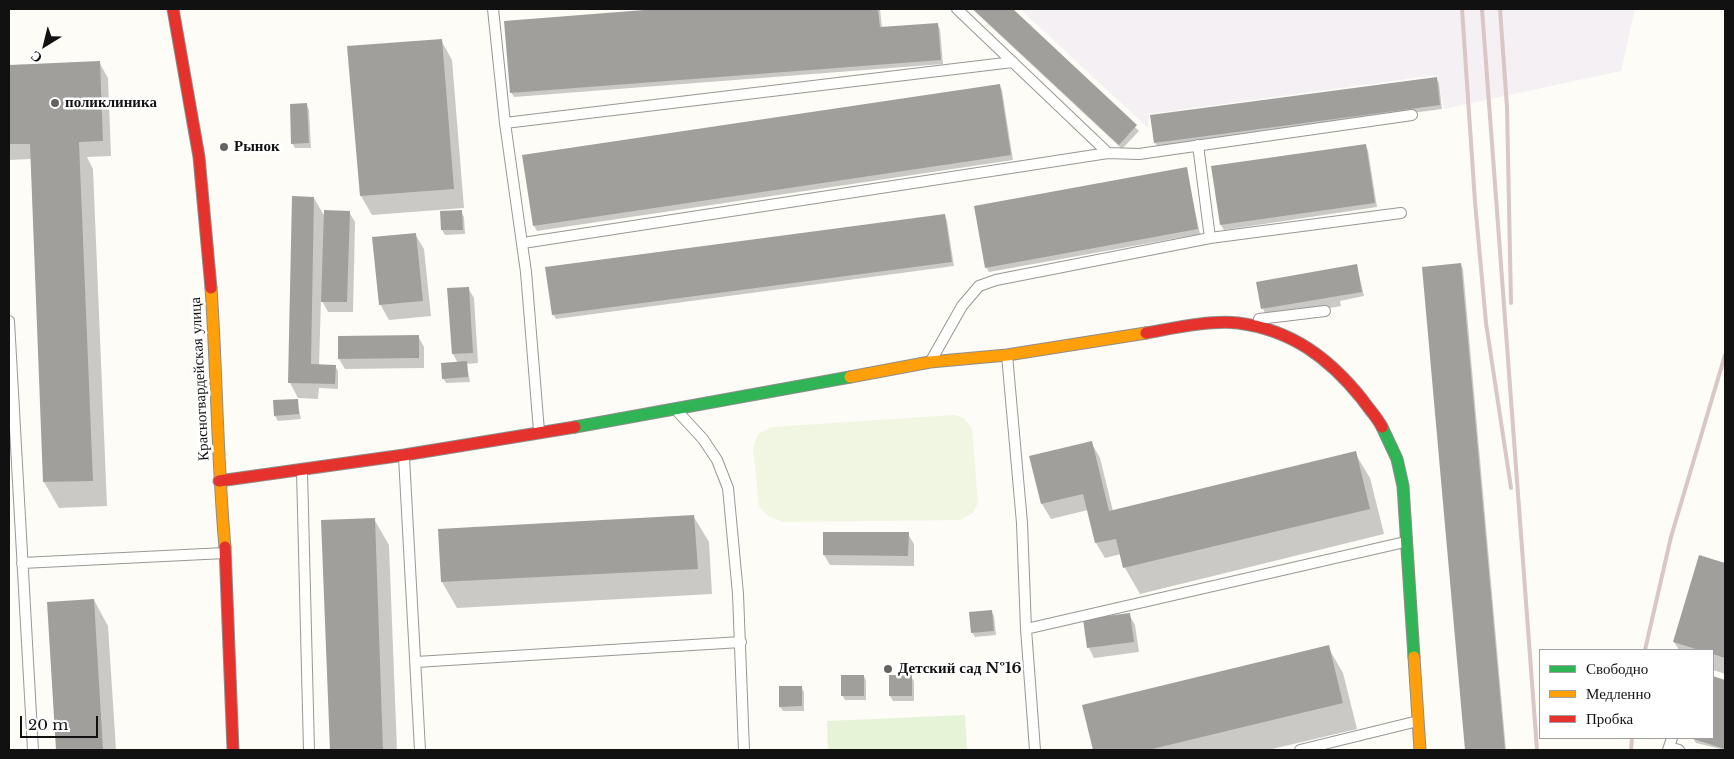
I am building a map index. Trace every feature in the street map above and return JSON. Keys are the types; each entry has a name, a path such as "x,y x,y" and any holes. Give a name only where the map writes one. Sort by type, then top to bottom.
{"street":[{"name":"Красногвардейская улица","path":"173,9 199,157 209,259 216,362 219,481 226,552 233,750"},
{"path":"219,481 404,455 539,431 676,410 930,362 1008,355 1187,326 1237,323 1280,332 1312,350 1341,373 1376,417 1397,459 1403,486 1420,750"}],"lane":[{"path":"493,9 505,123 523,243 539,431"},
{"path":"957,9 1108,153"},
{"path":"505,123 1014,62"},
{"path":"523,243 1108,153 1139,154 1412,115"},
{"path":"1198,145 1210,238"},
{"path":"930,362 962,306 979,286 996,280 1210,238 1401,212"},
{"path":"1237,323 1325,311"},
{"path":"9,321 11,398 33,750"},
{"path":"1008,355 1022,524 1026,629 1035,750"},
{"path":"676,410 702,439 717,460 728,488 741,642 744,750"},
{"path":"404,455 420,750"},
{"path":"302,470 309,750"},
{"path":"1026,629 1407,541"},
{"path":"22,563 226,552"},
{"path":"416,662 741,642"},
{"path":"1300,750 1418,720"}],"shaded area":[{"path":"1020,9 1635,9 1621,71 1444,109 1437,75 1149,114 1148,128"}],"green space":[{"path":"954,415 964,418 972,429 978,503 973,513 960,520 782,522 768,516 759,506 753,448 758,434 772,427"},
{"path":"965,715 967,750 828,750 827,721"}],"building":[{"path":"657,9 878,9 880,27 938,23 941,60 510,93 504,21"},
{"path":"973,9 1013,9 1137,125 1119,145"},
{"path":"442,39 454,189 360,196 347,46"},
{"path":"100,61 103,141 79,142 93,481 43,482 30,144 9,144 9,65"},
{"path":"1437,77 1440,105 1154,143 1150,115"},
{"path":"1000,84 1011,155 533,226 522,155"},
{"path":"307,103 309,143 291,144 290,104"},
{"path":"1366,144 1375,203 1220,225 1211,166"},
{"path":"1187,167 1198,229 985,268 974,206"},
{"path":"292,196 314,197 311,364 336,365 335,384 288,383"},
{"path":"324,210 350,211 347,302 321,302"},
{"path":"462,210 463,230 441,230 440,211"},
{"path":"945,214 952,262 552,315 545,267"},
{"path":"416,233 423,301 379,305 372,237"},
{"path":"1461,263 1505,750 1465,750 1422,267"},
{"path":"1357,264 1362,292 1261,309 1256,282"},
{"path":"469,287 473,353 452,354 447,288"},
{"path":"419,335 419,358 338,359 338,336"},
{"path":"467,361 468,377 442,379 441,363"},
{"path":"298,399 299,414 274,416 273,400"},
{"path":"1092,441 1109,511 1356,451 1370,509 1123,568 1116,539 1095,543 1083,494 1041,504 1029,456"},
{"path":"694,515 698,569 441,582 438,529"},
{"path":"375,518 383,750 330,750 321,520"},
{"path":"823,532 909,532 908,556 823,555"},
{"path":"1699,555 1725,563 1725,658 1714,654 1714,649 1696,649 1673,642"},
{"path":"94,599 103,750 56,750 47,602"},
{"path":"992,610 994,631 971,633 969,612"},
{"path":"1130,613 1134,642 1087,648 1083,619"},
{"path":"1329,645 1343,703 1148,750 1093,750 1082,705"},
{"path":"841,675 864,675 864,696 841,696"},
{"path":"889,675 912,675 912,696 889,696"},
{"path":"1714,676 1725,680 1725,749 1693,739 1714,739"},
{"path":"779,686 802,686 802,706 779,707"}],"railway":[{"path":"1462,9 1475,202 1486,323 1511,488"},
{"path":"1482,9 1537,750"},
{"path":"1500,9 1507,107 1511,303"},
{"path":"1645,649 1671,537 1725,355"},
{"path":"1631,750 1632,739"}],"traffic: fast":[{"path":"575,427 850,377"},
{"path":"1382,427 1397,459 1403,486 1414,657"}],"traffic: slow":[{"path":"211,288 225,547"},
{"path":"850,377 930,362 1007,355 1146,333"},
{"path":"1414,657 1420,750"}],"traffic: jam":[{"path":"173,9 199,157 211,288"},
{"path":"1146,333 1192,325 1227,322 1276,332 1308,348 1323,359 1349,384 1382,427"},
{"path":"219,481 404,455 575,427"},
{"path":"225,547 233,750"}],"place":[{"name":"поликлиника","path":"55,103"},
{"name":"Рынок","path":"224,147"},
{"name":"Детский сад №16","path":"888,669"}]}
